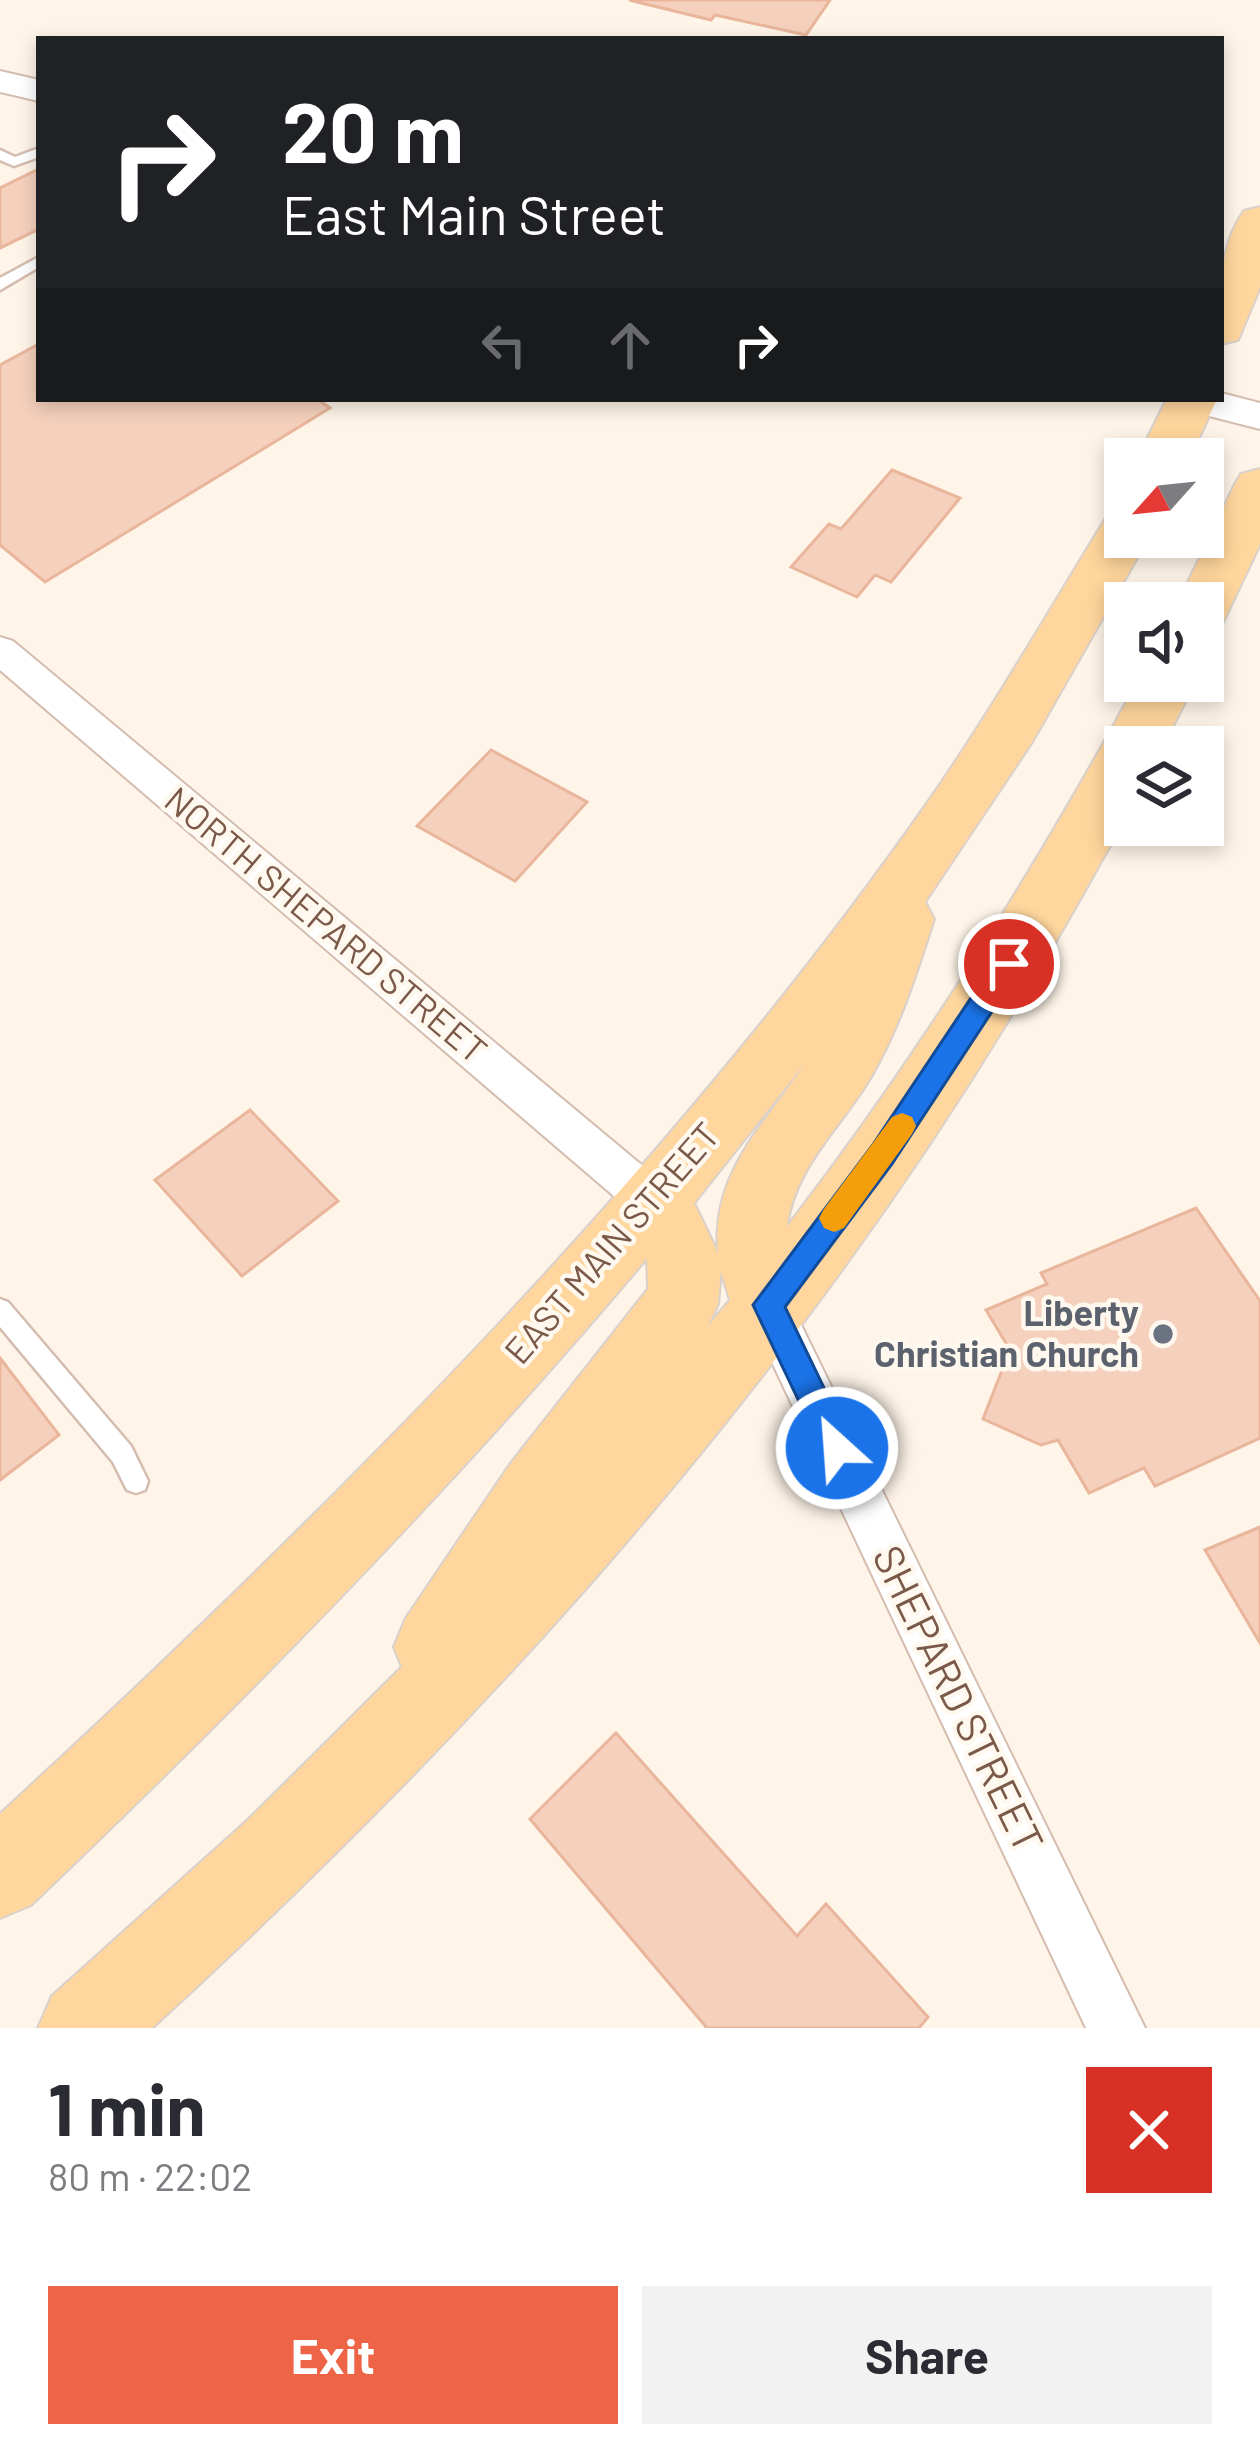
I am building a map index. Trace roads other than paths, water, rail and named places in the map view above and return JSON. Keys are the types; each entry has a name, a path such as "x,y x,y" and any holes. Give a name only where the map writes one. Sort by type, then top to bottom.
{"main road":[{"path":"1224,320 1260,221"},
{"path":"1174,438 1192,402"},
{"path":"1215,582 1260,486"},
{"name":"EAST MAIN STREET","path":"0,1874 222,1661 378,1502 652,1201 769,1062 929,846 1063,642 1110,558"},
{"path":"84,2028 340,1790 506,1619 768,1305 882,1155 971,1026 1104,797"},
{"path":"768,1305 750,1240 752,1207 761,1178 845,1061 867,1019 929,846"},
{"path":"340,1790 539,1490 681,1304 689,1277 686,1255 652,1201"}],"street":[{"path":"0,81 36,90"},
{"path":"1205,402 1260,416"},
{"name":"NORTH SHEPARD STREET","path":"0,650 652,1201"},
{"name":"SHEPARD STREET","path":"768,1305 1116,2028"}],"lane":[{"path":"5,162 36,153"},
{"path":"0,285 36,263"},
{"path":"0,1310 122,1454 136,1481"}],"place":[{"name":"Liberty Christian Church","path":"1163,1334"}]}
